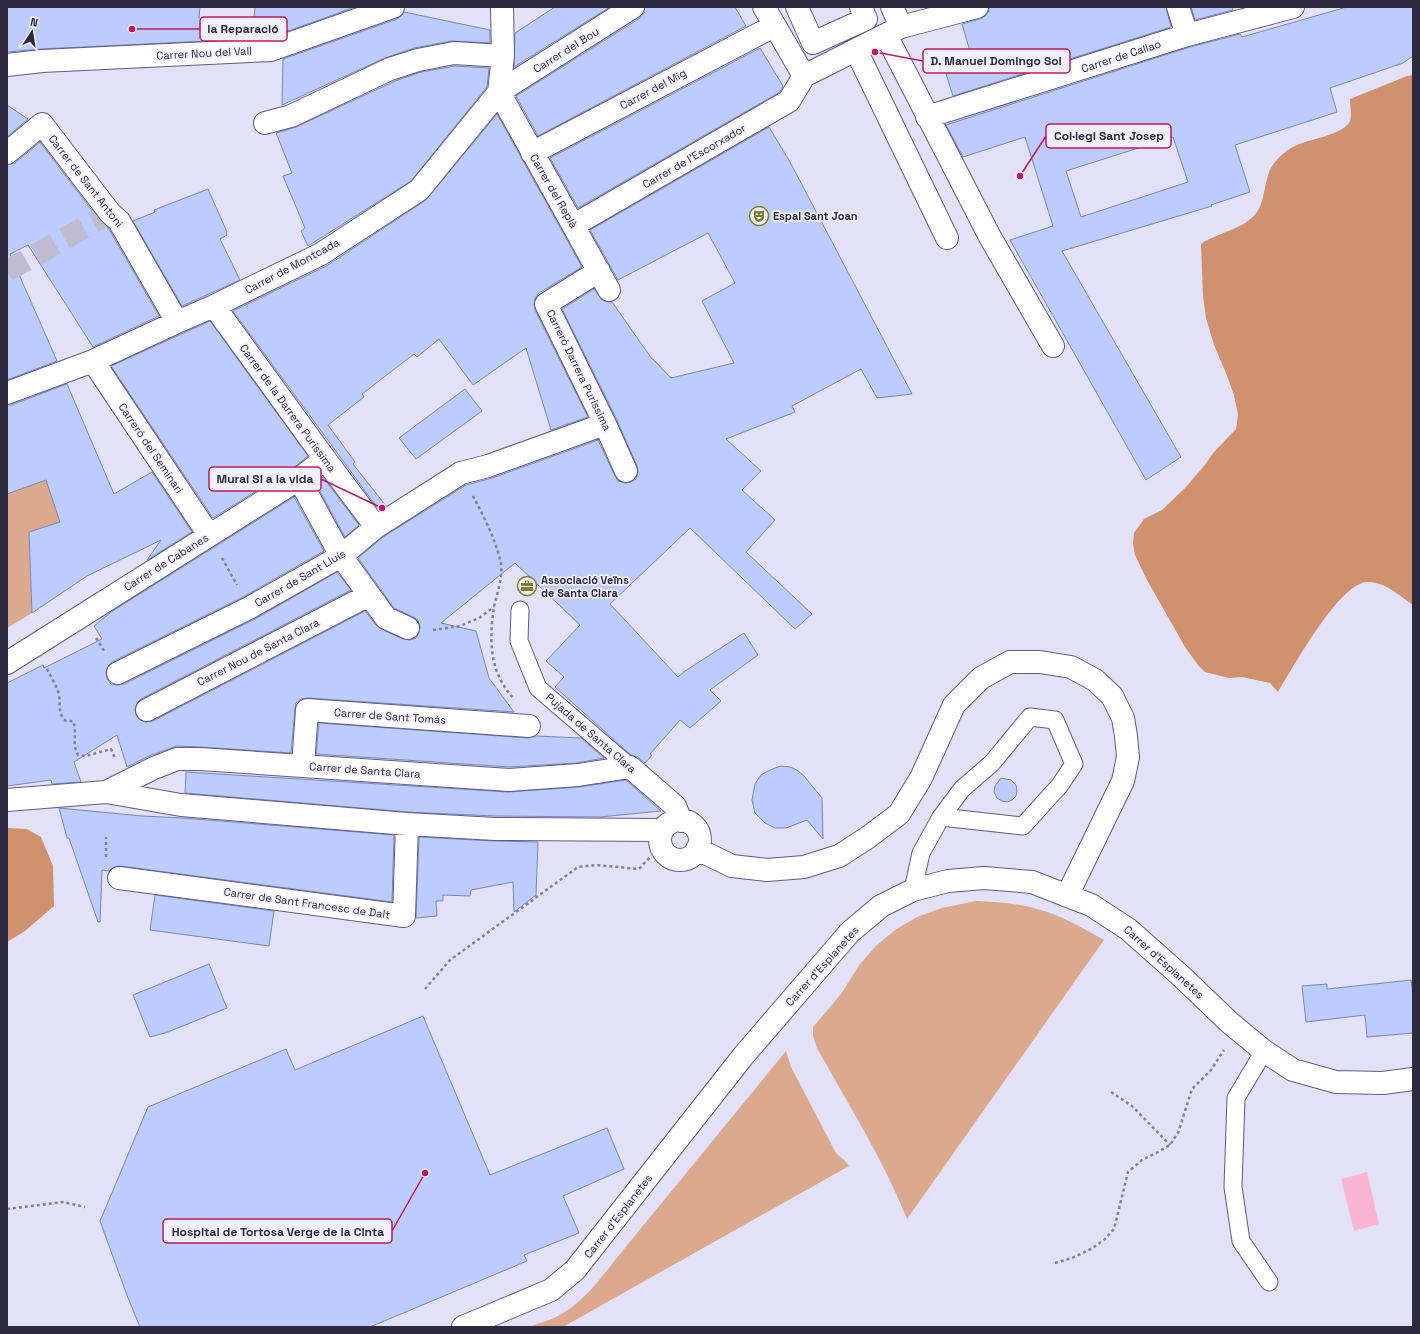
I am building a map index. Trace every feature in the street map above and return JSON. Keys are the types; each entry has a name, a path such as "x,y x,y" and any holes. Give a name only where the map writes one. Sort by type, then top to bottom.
{"street":[{"name":"Carrer Nou del Vall","path":"7,65 42,61 271,50 393,7"},
{"path":"499,92 503,56 502,7"},
{"name":"Carrer del Bou","path":"499,92 633,7"},
{"path":"797,7 813,43 866,19 861,7"},
{"path":"892,7 894,31 927,117 990,237 1053,346"},
{"path":"769,16 804,76 894,31 977,7"},
{"path":"1178,7 1187,35"},
{"name":"Carrer de Callao","path":"927,117 1187,35 1293,7"},
{"name":"Carrer del Mig","path":"532,153 769,16"},
{"path":"856,50 947,238"},
{"path":"266,123 291,116 390,69 418,60 454,53 503,56"},
{"name":"Carrer de l'Escorxador","path":"574,225 789,102 804,76"},
{"name":"Carrer del Replà","path":"499,92 604,280"},
{"name":"Carrer de Montcada","path":"7,393 93,361 214,306 321,254 419,190 499,92"},
{"name":"Carrer de Sant Antoni","path":"7,153 42,124 110,213 120,221 177,322"},
{"name":"Carreró Darrera Puríssima","path":"604,280 546,304 605,424 626,471"},
{"name":"Carrer de la Darrera Puríssima","path":"214,306 376,527"},
{"name":"Carreró del Seminari","path":"93,361 209,535"},
{"name":"Carrer de Sant Lluís","path":"118,673 250,608 341,556 376,527 461,473 488,466 605,424"},
{"name":"Carrer de Cabanes","path":"7,663 299,479 325,459"},
{"path":"299,479 341,556 386,618 408,628"},
{"name":"Carrer Nou de Santa Clara","path":"147,710 370,595"},
{"path":"697,849 732,866 766,870 804,867 839,856 867,838 899,814 920,778 954,705 981,678 1010,662 1040,662 1071,667 1095,680 1112,696 1123,718 1126,736 1128,757 1123,781 1067,896"},
{"name":"Carrer de Sant Tomàs","path":"304,766 307,710 529,726"},
{"name":"Carrer de Santa Clara","path":"106,792 154,768 177,759 200,759 509,780 578,775 630,767"},
{"name":"Pujada de Santa Clara","path":"630,767 675,806 668,832"},
{"path":"7,800 106,792 181,805 407,824 494,829 668,832 687,822 697,830 699,837 699,844 693,855 681,860 668,856 663,851 668,832"},
{"name":"Carrer de Sant Francesc de Dalt","path":"119,878 404,916 407,824"},
{"name":"Carrer d'Esplanetes","path":"463,1327 551,1290 575,1270 744,1055 850,932 881,906 913,890 948,881 984,878 1032,882 1091,905 1128,929 1233,1025 1264,1051 1293,1070 1336,1082 1383,1083 1413,1079"}],"lane":[{"name":"Pujada de Santa Clara","path":"520,610 519,641 538,688 630,767"},
{"path":"913,890 921,853 941,817 962,788 992,763 1030,717 1055,720 1074,764 1060,785 1023,826 941,817"},
{"path":"1264,1051 1236,1098 1233,1187 1241,1242 1269,1282"}],"path":[{"path":"209,535 250,608"},
{"path":"408,628 436,630 460,626 479,618 494,606"},
{"path":"82,615 118,673"},
{"path":"36,645 59,693 59,708 62,717 66,721 73,721 76,729 74,747 78,755 86,756 111,749 116,760"},
{"path":"425,989 450,960 578,867 596,865 639,869 668,832"},
{"path":"1055,1263 1072,1258 1091,1249 1104,1240 1114,1229 1128,1172 1142,1160 1170,1145 1178,1133 1192,1089 1211,1070 1233,1025"},
{"path":"1111,1092 1132,1106 1170,1145"},
{"path":"7,1209 63,1202 85,1207"}],"shaded area":[{"path":"1413,75 1413,605 1386,586 1380,584 1367,582 1356,586 1343,596 1330,611 1305,647 1278,692 1270,683 1242,677 1229,678 1205,672 1185,647 1147,580 1135,555 1133,543 1134,533 1144,519 1162,510 1185,488 1214,452 1236,429 1238,415 1234,395 1214,345 1206,318 1203,296 1201,244 1215,236 1238,227 1252,218 1260,206 1272,166 1285,152 1295,146 1341,130 1346,126 1351,119 1350,99 1407,76"},
{"path":"46,480 60,522 29,532 32,613 7,628 7,494"},
{"path":"7,828 27,829 41,837 53,866 54,906 25,931 7,942"},
{"path":"976,901 1014,904 1046,912 1072,922 1104,940 907,1219 898,1197 876,1153 817,1048 813,1036 813,1027 841,994 860,964 876,946 895,930 917,917 942,908"},
{"path":"786,1051 791,1067 836,1153 849,1166 563,1327 529,1327 567,1311 590,1291"},
{"path":"1367,1172 1379,1224 1354,1231 1341,1179"}],"building":[{"path":"7,7 200,7 199,18 254,18 255,7 355,7 269,38 7,52"},
{"path":"555,7 610,7 514,67 515,33"},
{"path":"645,7 735,7 746,26 538,136 516,96 640,18 644,13"},
{"path":"989,7 1166,7 1171,27 953,96 946,74 974,65 962,24 985,16 989,11"},
{"path":"1191,7 1232,7 1233,10 1195,20"},
{"path":"1347,7 1413,7 1413,56 1403,63 1330,88 1337,112 1235,145 1250,192 1211,205 1212,206 1062,251 1181,457 1146,480 1010,240 1053,226 1025,137 963,157 946,125 1190,47 1240,34 1242,37","holes":["1173,137 1188,182 1081,217 1066,171"]},
{"path":"404,12 490,30 490,43 452,41 414,48 385,58 282,105 283,59 397,19"},
{"path":"760,48 783,86 780,92 578,208 550,158"},
{"path":"455,66 489,68 487,87 411,181 308,246 301,231 305,228 283,176 292,173 276,133 296,127 395,81 421,72"},
{"path":"7,105 28,119 7,137"},
{"path":"497,114 582,267 539,293 535,298 534,304 535,310 588,417 551,430 526,348 473,385 439,339 417,357 414,354 362,394 364,397 328,425 355,462 353,464 386,506 379,510 233,311 328,265 426,200"},
{"path":"769,127 790,162 912,394 877,398 861,369 792,406 795,412 726,439 761,471 742,490 775,520 746,552 812,614 795,629 690,528 610,604 678,677 744,633 758,655 710,690 721,701 690,728 680,720 650,754 652,755 645,763 638,757 631,755 555,687 564,677 546,661 580,625 515,563 441,623 476,631 489,678 514,712 308,698 301,699 296,703 291,753 177,746 149,756 127,767 117,735 74,762 81,782 52,784 51,780 7,786 7,683 43,665 44,668 102,639 94,626 111,612 294,497 324,551 243,597 112,662 108,666 106,672 107,679 111,684 124,684 255,619 337,572 351,590 141,699 137,703 135,709 136,715 140,720 146,722 153,721 365,611 381,629 403,639 410,640 416,638 420,627 418,620 394,608 358,558 383,537 466,485 492,478 598,440 618,481 625,483 636,479 638,473 637,466 616,418 562,309 594,289 602,300 612,302 652,359 671,378 734,363 702,301 735,283 708,233 618,280 590,230"},
{"path":"40,142 100,221 109,229 159,316 93,347 28,245 10,254 57,361 7,380 7,165 15,163"},
{"path":"208,189 227,232 227,235 220,239 240,280 182,306 133,221 155,212 154,210"},
{"path":"210,321 308,456 292,469 213,518 111,366"},
{"path":"67,384 114,494 152,472 192,532 147,560 161,540 87,576 32,613 29,532 60,522 46,480 7,494 7,405 11,405"},
{"path":"465,389 482,411 416,459 399,438"},
{"path":"323,477 359,525 345,537 315,482"},
{"path":"319,723 528,738 536,736 581,738 604,758 577,763 509,767 316,754"},
{"path":"781,766 790,767 797,770 804,776 822,798 823,839 807,820 786,828 775,828 765,823 755,813 752,800 755,784 761,775"},
{"path":"186,772 508,792 579,787 626,780 661,811 600,817 495,816 408,812 185,793"},
{"path":"1001,778 1011,780 1016,785 1016,796 1007,802 997,798 994,792 995,786"},
{"path":"59,808 142,816 394,835 392,902 120,866 114,867 109,871 102,870 100,922 98,922 69,838 67,838"},
{"path":"419,837 538,842 536,895 514,912 513,882 471,890 470,896 443,895 443,901 436,901 437,916 416,918"},
{"path":"155,895 274,911 269,946 150,930"},
{"path":"209,964 227,1008 168,1032 150,1037 133,995"},
{"path":"1411,980 1413,993 1413,1033 1367,1037 1365,1015 1306,1022 1302,986 1327,984 1327,989"},
{"path":"423,1016 490,1175 607,1128 624,1169 563,1196 579,1233 524,1255 527,1261 370,1327 140,1327 100,1221 148,1107 286,1049 295,1070"}],"tunnel":[{"path":"7,271 110,213"}],"place":[{"name":"la Reparació","path":"132,29"},
{"name":"D. Manuel Domingo Sol","path":"875,52"},
{"name":"Col·legi Sant Josep","path":"1020,176"},
{"name":"Espai Sant Joan","path":"759,216"},
{"name":"Mural Si a la vida","path":"382,508"},
{"name":"Associació Veïns de Santa Clara","path":"527,586"},
{"name":"Hospital de Tortosa Verge de la Cinta","path":"425,1173"}]}
